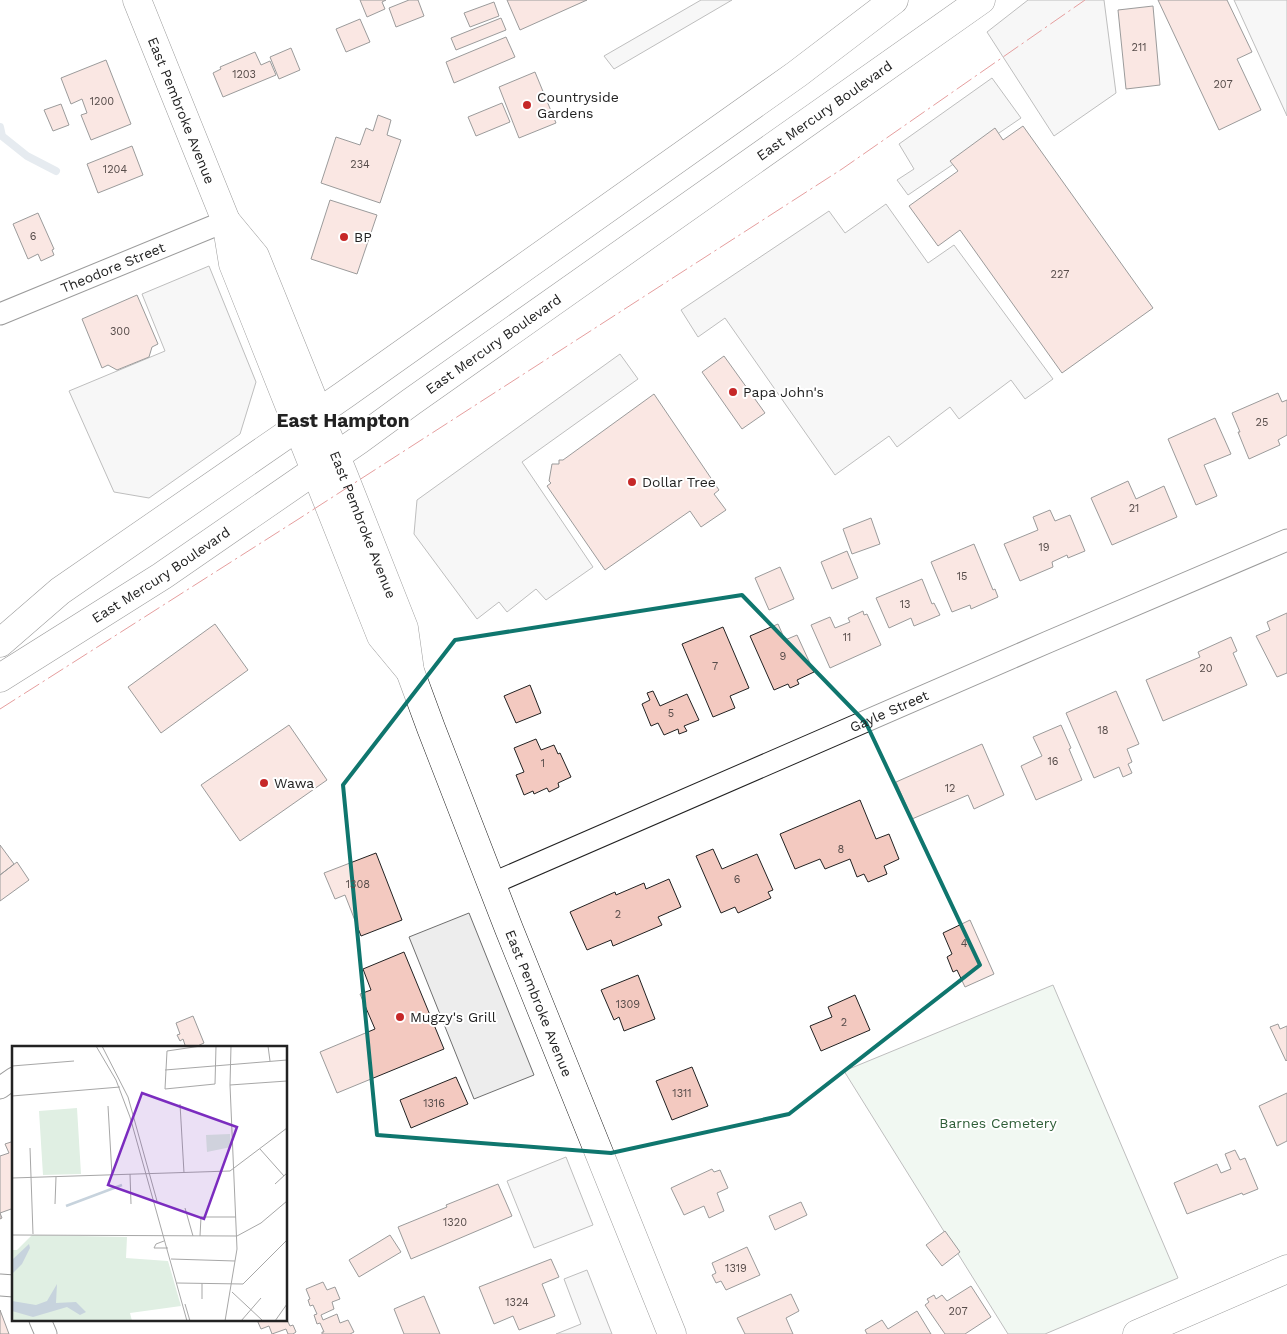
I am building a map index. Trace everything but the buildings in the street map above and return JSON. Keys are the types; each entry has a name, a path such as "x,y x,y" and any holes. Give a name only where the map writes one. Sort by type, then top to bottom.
{"main road":[{"path":"0,643 60,592 797,74 894,0"},
{"name":"East Mercury Boulevard","path":"0,678 162,576 326,463 981,0"},
{"name":"East Pembroke Avenue","path":"143,2 226,221 233,264 308,419 326,463 404,628 410,671 491,884 672,1334"},
{"path":"1138,1334 1287,1269"}],"street":[{"name":"Theodore Street","path":"0,314 226,221"},
{"name":"Gayle Street","path":"491,884 1287,540"},
{"path":"0,1088 12,1079"},
{"path":"41,1322 46,1334"}],"highlighted area":[{"path":"742,595 866,723 980,965 789,1114 611,1153 377,1135 343,785 455,640"}],"green space":[{"name":"Barnes Cemetery","path":"1053,985 1178,1278 1045,1334 1008,1334 844,1071"}],"shaded area":[{"path":"701,0 732,0 614,69 604,56"},
{"path":"1028,0 1104,0 1116,93 1054,136 987,32"},
{"path":"1234,0 1287,0 1287,116"},
{"path":"992,78 1021,118 908,195 897,180 914,169 899,144"},
{"path":"886,204 928,263 954,245 1053,379 1025,399 1011,380 959,419 950,407 897,447 889,436 835,475 725,318 698,337 681,310 829,211 845,233"},
{"path":"209,266 256,382 240,434 149,498 114,492 69,391 165,351 142,294"},
{"path":"620,354 638,379 522,462 593,567 546,600 536,589 507,612 499,602 477,619 414,534 417,500"},
{"path":"469,913 534,1075 474,1099 409,937"},
{"path":"566,1157 593,1225 534,1248 507,1181"},
{"path":"587,1270 612,1334 556,1334 581,1324 564,1279"}],"waterway":[{"path":"0,127 2,136 27,156 56,171"}],"power":[{"path":"0,709 842,169 1085,0"}],"place":[{"name":"Countryside Gardens","path":"527,105"},
{"name":"BP","path":"344,237"},
{"name":"Papa John's","path":"733,392"},
{"name":"Dollar Tree","path":"632,482"},
{"name":"Wawa","path":"264,783"},
{"name":"Mugzy's Grill","path":"400,1017"}],"district":[{"name":"East Hampton","path":"343,420"}]}
